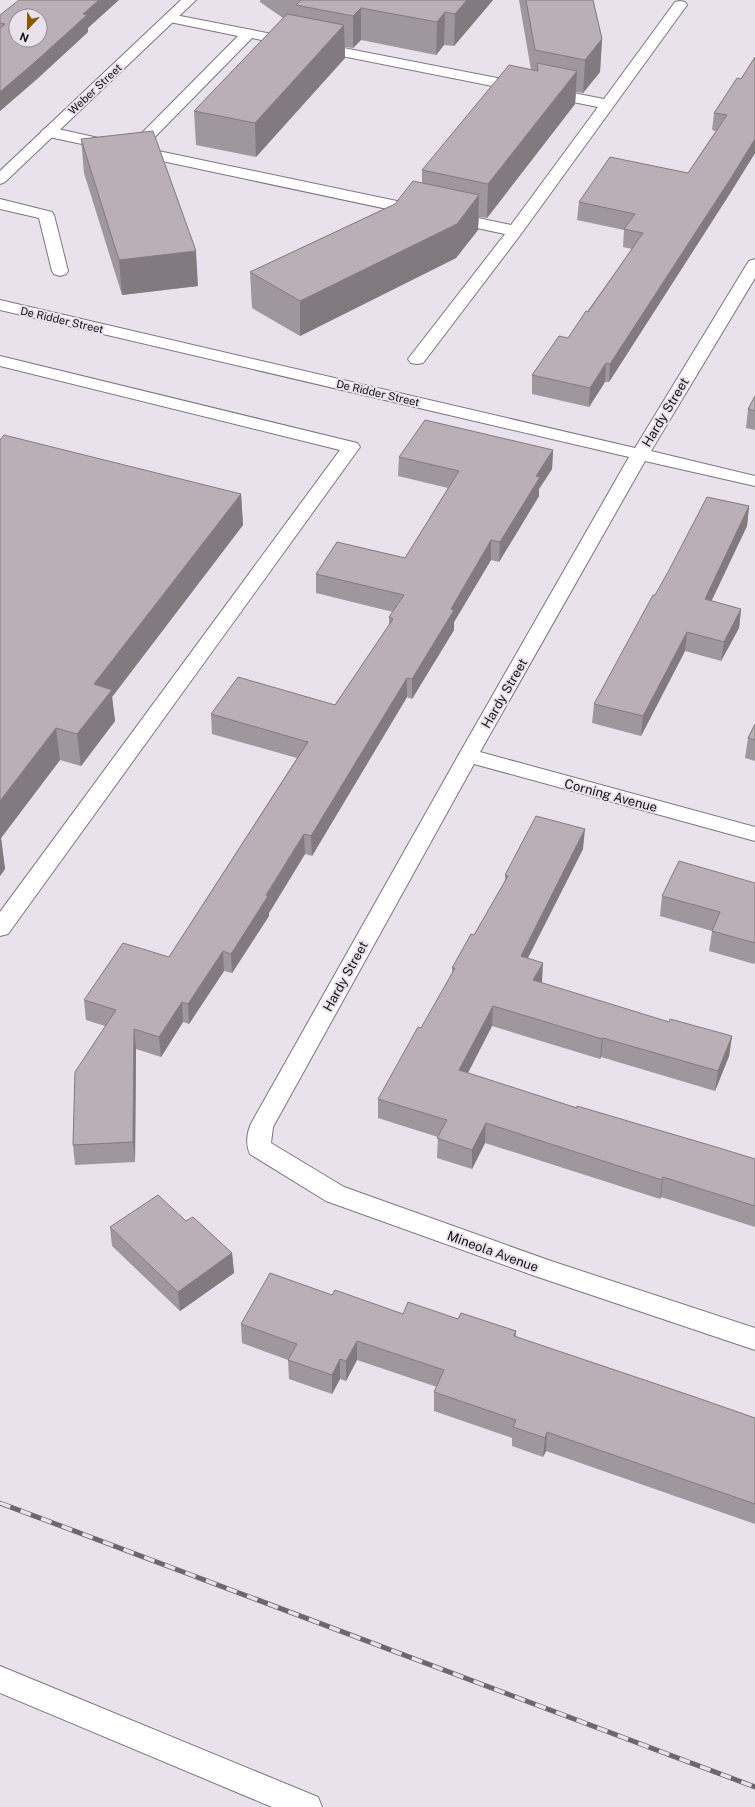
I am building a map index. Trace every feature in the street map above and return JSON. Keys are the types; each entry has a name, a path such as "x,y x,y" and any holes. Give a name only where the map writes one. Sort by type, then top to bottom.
{"street":[{"name":"Weber Street","path":"0,178 189,0"},
{"path":"417,359 515,231 680,5"},
{"path":"170,18 608,104"},
{"path":"133,150 248,34"},
{"path":"49,132 515,231"},
{"path":"0,204 46,215 60,271"},
{"name":"Hardy Street","path":"261,1127 468,756 640,454 755,264"},
{"name":"De Ridder Street","path":"0,306 755,481"},
{"path":"0,361 351,448 0,928"},
{"name":"Corning Avenue","path":"468,756 755,834"},
{"name":"Mineola Avenue","path":"261,1127 259,1147 336,1194 544,1269 755,1339"},
{"path":"0,1679 307,1807"}],"building":[{"path":"19,0 99,0 83,14 87,15 0,92 0,28 5,24 0,23 0,15 8,9 8,48 48,48 48,8 9,8"},
{"path":"301,0 467,0 455,14 445,12 437,22 361,8 353,16 296,5"},
{"path":"526,0 593,0 602,39 585,60 535,50"},
{"path":"287,14 344,25 255,123 194,111"},
{"path":"755,57 755,139 610,364 606,363 590,388 532,375 559,336 568,338 643,233 624,229 635,214 579,202 610,157 688,173 727,115 714,113 737,78 741,79"},
{"path":"537,63 577,71 488,184 422,170 509,65 538,71"},
{"path":"153,131 196,251 119,260 81,139"},
{"path":"413,181 479,195 457,224 300,301 250,272 395,204"},
{"path":"755,396 755,411 748,409"},
{"path":"425,420 553,450 536,476 540,477 500,542 491,540 451,609 454,610 412,679 407,678 311,836 304,834 266,895 268,896 231,954 223,951 188,1004 182,1002 159,1037 134,1029 133,1142 73,1145 75,1072 116,1010 84,1000 123,943 169,957 308,742 211,714 238,677 335,705 393,619 389,617 404,595 316,574 337,542 405,558 459,471 399,457"},
{"path":"4,435 241,494 94,684 112,690 77,734 56,728 0,801 0,440"},
{"path":"707,497 749,506 705,599 741,609 724,642 687,632 643,716 594,704 653,595 655,595 668,572"},
{"path":"755,724 755,740 748,738"},
{"path":"536,816 585,829 521,956 543,963 533,980 669,1022 670,1019 732,1036 718,1071 603,1038 602,1039 493,1006 459,1070 577,1108 577,1106 755,1159 755,1206 663,1177 662,1180 486,1123 472,1150 437,1138 447,1120 378,1099 418,1027 421,1028 455,968 452,968 471,934 474,935 508,876 505,875"},
{"path":"679,861 755,883 755,943 712,931 720,912 662,896"},
{"path":"158,1195 186,1221 193,1217 232,1253 178,1292 110,1227"},
{"path":"270,1273 332,1295 335,1290 403,1314 408,1302 458,1319 461,1313 516,1331 514,1336 755,1418 755,1504 547,1432 545,1438 513,1427 516,1420 434,1392 444,1370 357,1341 346,1361 340,1359 332,1375 288,1360 297,1344 241,1324"}],"railway":[{"path":"0,1503 755,1787"}]}
